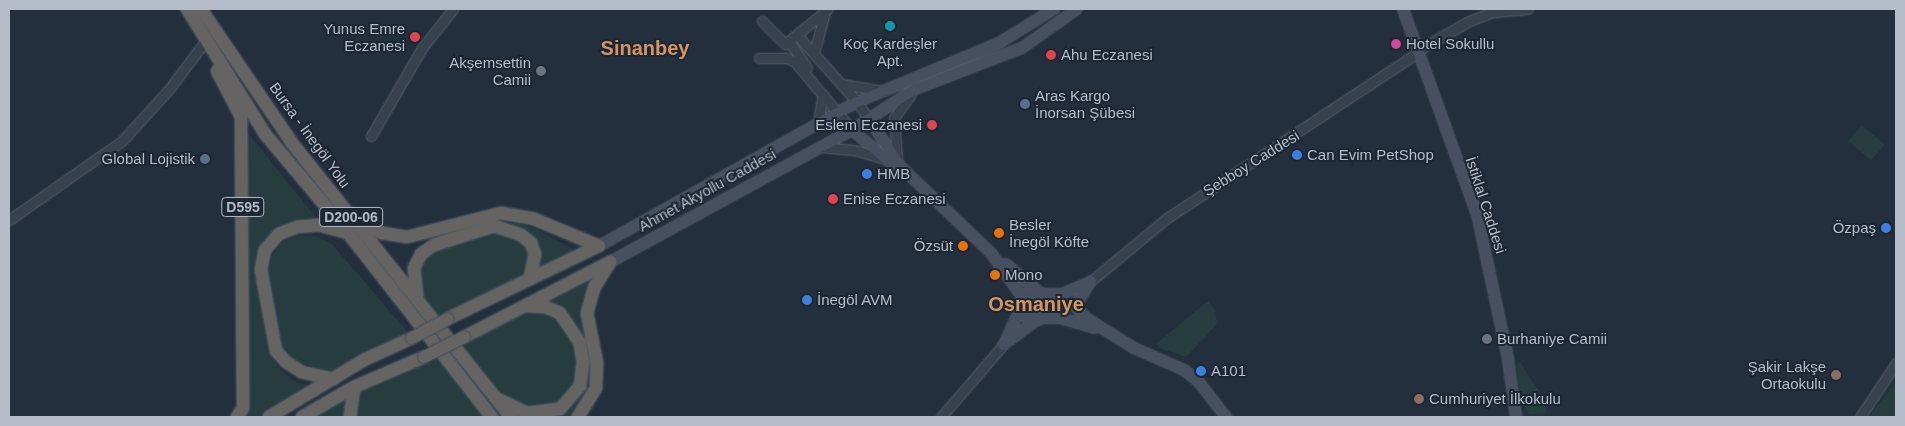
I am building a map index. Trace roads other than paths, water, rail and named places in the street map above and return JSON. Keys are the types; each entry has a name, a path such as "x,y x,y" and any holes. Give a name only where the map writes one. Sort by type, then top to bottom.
{"highway":[{"name":"D595","path":"186,9 241,117 243,408 237,417"},
{"name":"Bursa - İnegöl Yolu","path":"186,9 265,134 348,233 492,417"},
{"name":"Bursa - İnegöl Yolu","path":"201,9 292,142 511,417"},
{"path":"354,221 382,233 407,237 501,213 534,218 599,246"},
{"path":"334,380 302,372 286,362 276,351 260,270 265,250 279,234 297,227 318,225 348,233"},
{"path":"419,300 414,284 414,268 421,254 434,244 494,226 521,234 530,244 535,254 530,278"},
{"path":"269,417 334,380 366,359 599,246"},
{"path":"302,417 354,387 424,357 610,262"},
{"path":"578,417 596,388 598,363 587,314 594,288 610,262"},
{"path":"496,398 527,413 560,409 580,386 583,363 580,343 565,320 560,313 545,307 527,306"},
{"path":"350,417 354,387"},
{"path":"478,398 479,417"}],"main road":[{"path":"599,246 857,102 999,43 1054,9"},
{"path":"915,89 1022,48 1077,9"},
{"name":"İstiklal Caddesi","path":"1403,9 1477,214 1490,267 1516,417"},
{"name":"Ahmet Akyollu Caddesi","path":"610,262 852,130 915,89"},
{"path":"868,119 900,166 927,194"},
{"path":"852,130 927,194 991,253 1041,293 1049,306 1041,318 1003,345"},
{"path":"991,253 1022,303 1025,316 1060,318 1103,331 1184,370 1198,381 1226,417"},
{"path":"1003,345 1022,303 1030,292 1062,294 1091,282"},
{"path":"1060,318 1075,306 1091,282"},
{"path":"1062,294 1103,331"}],"street":[{"path":"371,136 422,48 453,9"},
{"path":"762,21 785,44 798,36 827,9"},
{"path":"814,53 815,41 827,9"},
{"name":"Şebboy Caddesi","path":"1091,282 1167,218 1347,102 1417,52 1469,21 1493,12 1510,13 1528,9"},
{"path":"798,36 842,84 868,119"},
{"path":"789,41 823,93 852,130"},
{"path":"9,220 122,141 170,88 203,44"},
{"path":"759,58 787,58 795,62 823,93 823,109 818,124"},
{"path":"842,84 883,91"},
{"path":"900,166 894,150 894,118 915,89"},
{"path":"820,148 854,150 886,159"},
{"path":"941,417 1003,345"},
{"path":"1860,417 1896,364"}],"place":[{"name":"Koç Kardeşler Apt.","path":"890,26"},
{"name":"Yunus Emre Eczanesi","path":"415,37"},
{"name":"Hotel Sokullu","path":"1396,44"},
{"name":"Ahu Eczanesi","path":"1051,55"},
{"name":"Akşemsettin Camii","path":"541,71"},
{"name":"Aras Kargo İnorsan Şübesi","path":"1025,104"},
{"name":"Eslem Eczanesi","path":"932,125"},
{"name":"Can Evim PetShop","path":"1297,155"},
{"name":"Global Lojistik","path":"205,159"},
{"name":"HMB","path":"867,174"},
{"name":"Enise Eczanesi","path":"833,199"},
{"name":"Özpaş","path":"1886,228"},
{"name":"Besler İnegöl Köfte","path":"999,233"},
{"name":"Özsüt","path":"963,246"},
{"name":"Mono","path":"995,275"},
{"name":"İnegöl AVM","path":"807,300"},
{"name":"Burhaniye Camii","path":"1487,339"},
{"name":"A101","path":"1201,371"},
{"name":"Şakir Lakşe Ortaokulu","path":"1836,375"},
{"name":"Cumhuriyet İlkokulu","path":"1419,399"}],"district":[{"name":"Sinanbey","path":"645,48"},
{"name":"Osmaniye","path":"1036,304"}]}
